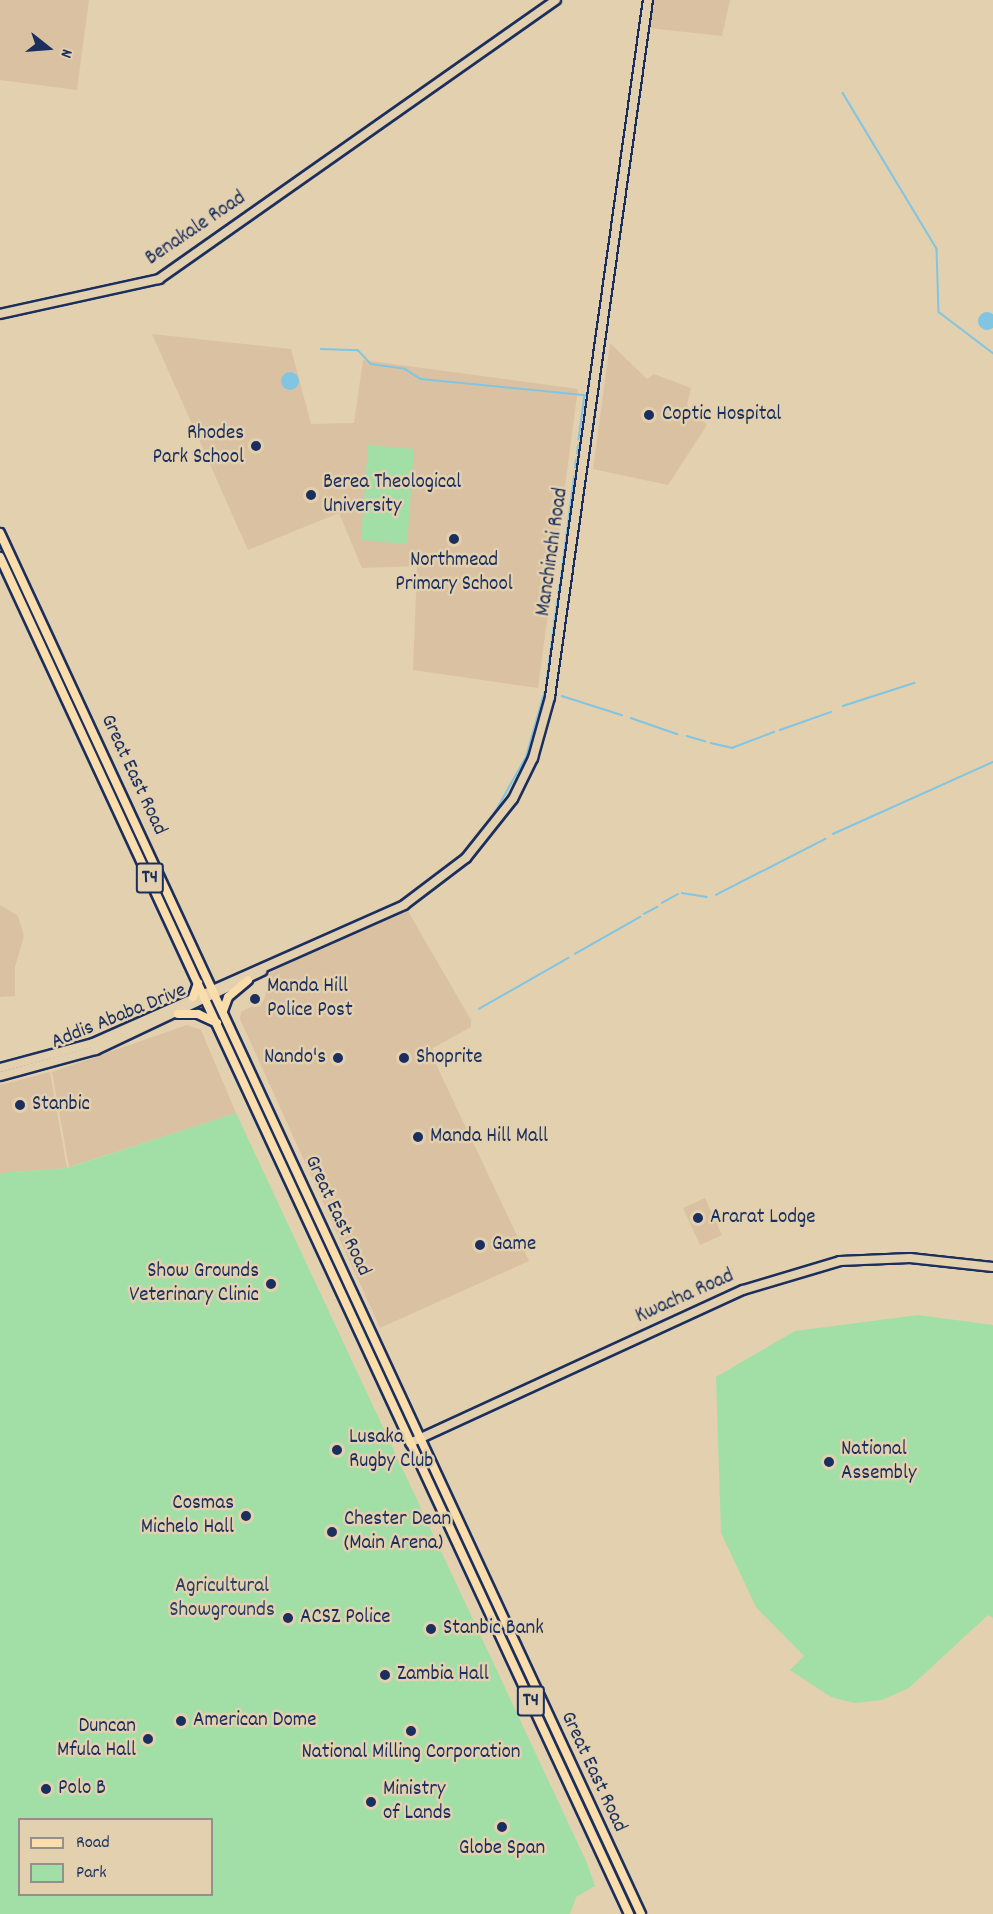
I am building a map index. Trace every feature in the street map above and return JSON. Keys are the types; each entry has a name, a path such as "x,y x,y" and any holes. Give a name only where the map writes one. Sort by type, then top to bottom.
{"main road":[{"name":"Benakale Road","path":"0,314 156,280 556,0"},
{"name":"Manchinchi Road","path":"213,992 383,915 444,877 499,820 533,758 550,697 648,0"},
{"name":"Great East Road","path":"0,533 641,1914"},
{"name":"Great East Road","path":"0,557 629,1914"},
{"name":"Manchinchi Road","path":"213,992 248,980 265,968"},
{"path":"223,1012 228,997 248,980"},
{"path":"192,997 198,983"},
{"name":"Addis Ababa Drive","path":"0,1076 96,1050 178,1014 213,992"},
{"name":"Addis Ababa Drive","path":"0,1068 93,1043 192,997 204,996"},
{"path":"178,1014 198,1014 217,1023"},
{"name":"Kwacha Road","path":"410,1443 743,1290 840,1261 910,1258 993,1267"}],"shaded area":[{"path":"0,0 89,0 77,90 0,80"},
{"path":"654,0 730,0 722,36 649,28"},
{"name":"Northmead Primary School","path":"152,334 291,349 311,424 354,423 363,360 578,389 538,688 413,670 417,566 362,568 339,513 248,550"},
{"name":"Coptic Hospital","path":"610,343 647,379 654,374 691,388 687,405 707,425 668,485 593,469"},
{"path":"0,905 18,916 24,936 15,967 15,996 0,997"},
{"path":"405,906 471,1020 471,1027 433,1048 434,1060 529,1261 380,1328 240,1019 241,1012 264,1000 270,973"},
{"path":"187,1025 201,1030 236,1113 69,1167 52,1072"},
{"path":"50,1072 67,1168 0,1173 0,1085"},
{"name":"Ararat Lodge","path":"705,1198 722,1235 700,1245 683,1208"}],"green space":[{"path":"368,445 414,449 407,544 361,540"},
{"name":"Agricultural Showgrounds","path":"236,1113 587,1863 595,1886 576,1897 570,1914 0,1914 0,1173 67,1168"},
{"path":"918,1315 993,1325 993,1618 988,1615 909,1688 882,1700 854,1703 831,1697 790,1670 804,1656 756,1607 721,1533 716,1377 795,1331"}],"water":[{"path":"983,313 993,315 994,326 991,329 983,329 979,325 979,317"},
{"path":"290,372 296,375 299,381 296,387 290,390 284,387 281,381 284,375"}],"waterway":[{"path":"843,93 937,249 939,312 993,353"},
{"path":"321,349 358,350 371,364 405,369 421,379 585,395 579,440"},
{"path":"577,454 578,446"},
{"path":"575,468 576,460"},
{"path":"561,577 574,477"},
{"path":"558,594 560,583"},
{"path":"546,685 557,602"},
{"path":"843,706 914,683"},
{"path":"486,828 526,757 544,694"},
{"path":"562,696 622,715"},
{"path":"780,730 831,712"},
{"path":"631,718 677,734"},
{"path":"711,743 732,748 774,732"},
{"path":"687,736 705,741"},
{"path":"833,834 993,762"},
{"path":"716,895 825,839"},
{"path":"459,859 466,852"},
{"path":"682,893 707,897"},
{"path":"662,903 678,894"},
{"path":"644,914 657,907"},
{"path":"575,954 640,917"},
{"path":"479,1009 568,958"}],"place":[{"name":"Coptic Hospital","path":"649,415"},
{"name":"Rhodes Park School","path":"256,446"},
{"name":"Berea Theological University","path":"311,495"},
{"name":"Northmead Primary School","path":"454,539"},
{"name":"Manda Hill Police Post","path":"255,999"},
{"name":"Nando's","path":"338,1058"},
{"name":"Shoprite","path":"404,1058"},
{"name":"Stanbic","path":"20,1105"},
{"name":"Manda Hill Mall","path":"418,1137"},
{"name":"Ararat Lodge","path":"698,1218"},
{"name":"Game","path":"480,1245"},
{"name":"Show Grounds Veterinary Clinic","path":"271,1284"},
{"name":"Lusaka Rugby Club","path":"337,1450"},
{"name":"National Assembly","path":"829,1462"},
{"name":"Cosmas Michelo Hall","path":"246,1516"},
{"name":"Chester Dean (Main Arena)","path":"332,1532"},
{"name":"ACSZ Police","path":"288,1618"},
{"name":"Stanbic Bank","path":"431,1629"},
{"name":"Zambia Hall","path":"385,1675"},
{"name":"American Dome","path":"181,1721"},
{"name":"National Milling Corporation","path":"411,1731"},
{"name":"Duncan Mfula Hall","path":"148,1739"},
{"name":"Polo B","path":"46,1789"},
{"name":"Ministry of Lands","path":"371,1802"},
{"name":"Globe Span","path":"502,1827"}]}
